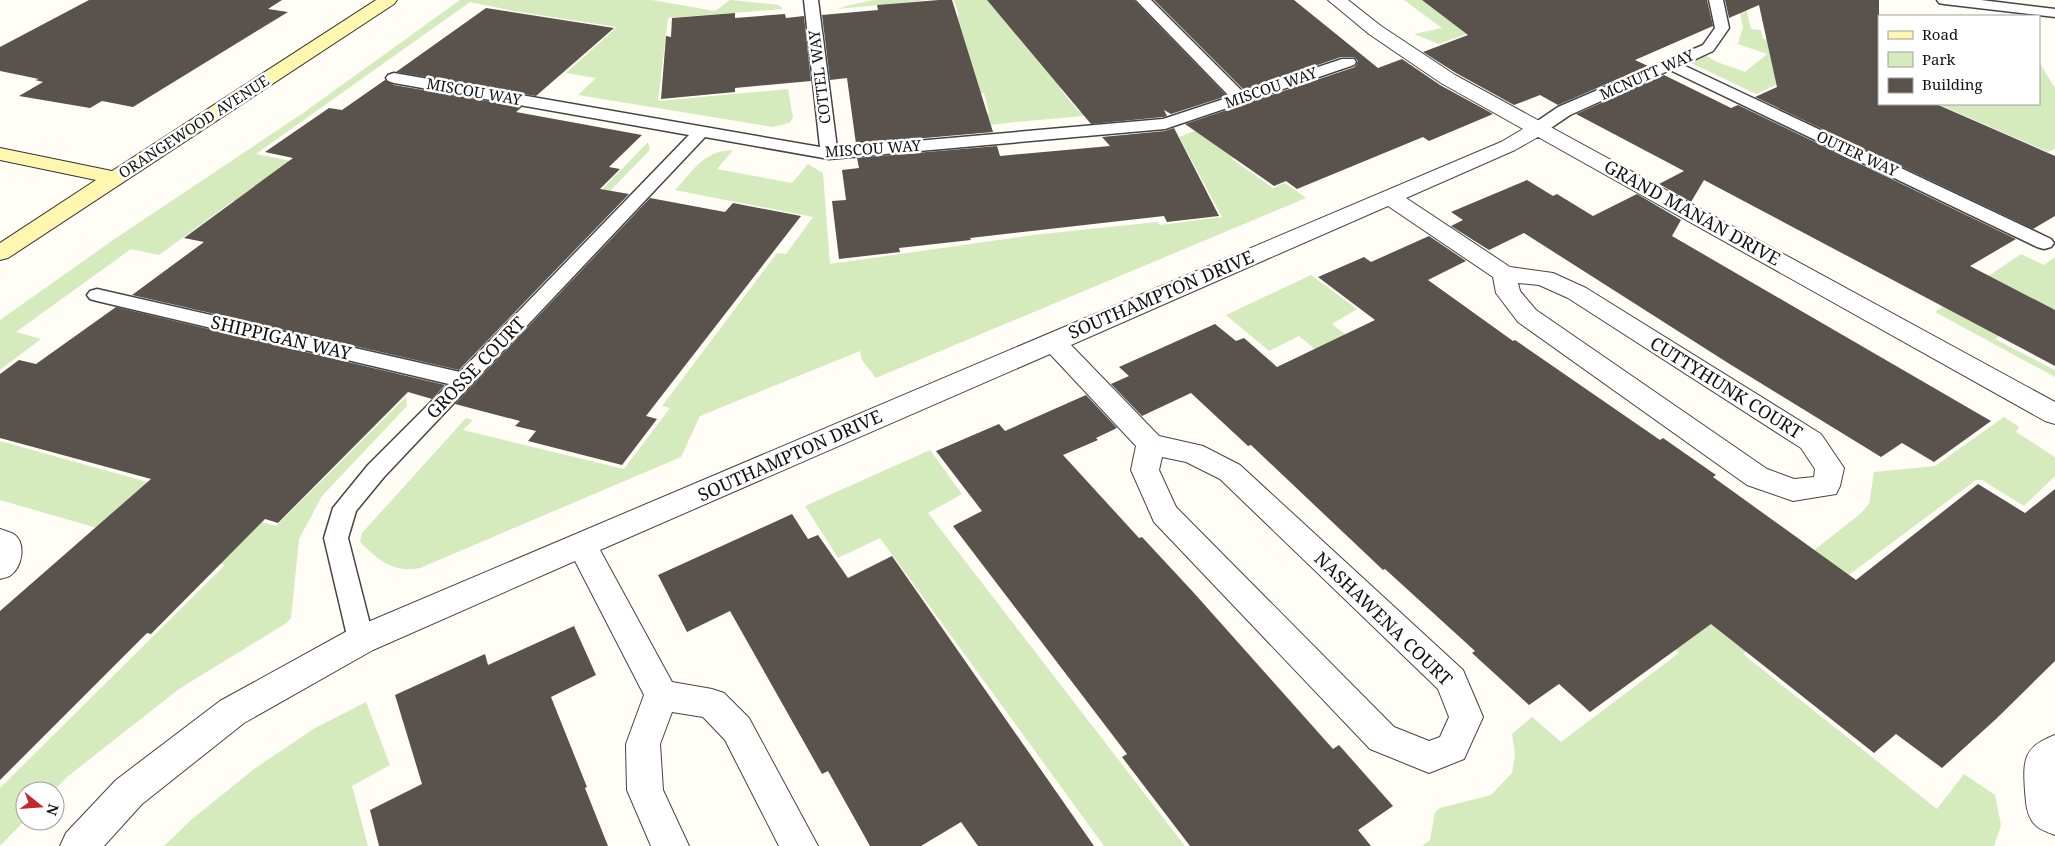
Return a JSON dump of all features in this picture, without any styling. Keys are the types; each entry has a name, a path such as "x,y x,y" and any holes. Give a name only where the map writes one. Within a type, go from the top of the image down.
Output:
{"street":[{"name":"ORANGEWOOD AVENUE","path":"0,253 388,0"},
{"name":"GRAND MANAN DRIVE","path":"1338,0 1374,30 1448,79 2055,414"},
{"name":"SOUTHAMPTON DRIVE","path":"79,846 130,792 232,712 361,640 1508,146 1539,128"},
{"path":"0,154 116,178"},
{"name":"CUTTYHUNK COURT","path":"1390,197 1504,274 1544,278 1577,293 1811,441 1830,468 1826,486 1793,490 1757,477 1527,316 1508,293 1504,274"},
{"path":"1053,341 1150,444"},
{"name":"NASHAWENA COURT","path":"1150,444 1193,453 1230,472 1451,680 1466,717 1452,748 1429,757 1382,738 1164,514 1145,470 1150,444"},
{"path":"0,542 6,545 5,561 0,567"},
{"path":"583,546 661,695 642,744 645,790 670,846"},
{"path":"661,695 712,704 737,730 799,846"},
{"path":"2055,751 2041,764 2045,810 2055,818"}],"lane":[{"name":"COTTEL WAY","path":"811,0 829,154"},
{"path":"1143,0 1240,98"},
{"name":"MCNUTT WAY","path":"1539,128 1564,111 1708,48 1722,28 1716,0"},
{"path":"1944,0 2055,13"},
{"path":"2051,0 2055,6"},
{"name":"MISCOU WAY","path":"394,78 829,154 1165,124 1348,62"},
{"name":"OUTER WAY","path":"1671,65 2044,243"},
{"name":"GROSSE COURT","path":"361,640 336,538 345,508 376,471 702,131"},
{"name":"SHIPPIGAN WAY","path":"97,295 465,380"}],"green space":[{"path":"460,0 652,0 715,11 730,0 779,5 783,9 668,18 658,101 788,89 793,118 789,123 773,127 578,95 596,78 566,73 617,27 513,11 470,2 256,154 575,217 648,142 650,150 565,237 233,201 159,255 131,249 16,332 41,339 0,370 0,320 116,238 303,113"},
{"path":"874,0 927,0 838,9"},
{"path":"954,0 1001,0 1066,87 1060,89 1079,112 1198,87 1140,111 1015,122 870,140 858,138 853,134 970,123 969,116 989,113 984,93 977,93 954,17 959,16"},
{"path":"1404,0 1560,0 1439,44 1414,34 1442,28"},
{"path":"1737,0 1744,0 1751,29 1761,30 1763,39 1809,45 1838,57 1756,94 1687,61 1703,54 1717,62 1745,72 1767,54 1738,44 1743,27"},
{"path":"2040,64 2055,88 2055,149 2048,152 1940,105 2040,105"},
{"path":"1205,127 1238,156 1232,159 1273,188 1285,183 1306,198 876,378 862,360 860,351 700,416 681,457 420,568 402,569 387,564 360,542 362,533 466,418 473,420 463,430 624,469 670,408 662,406 777,253 786,254 813,217 675,190 700,163 714,154 733,150 717,169 792,183 808,164 823,173 830,264 1033,235 1157,222 1160,225 1222,217 1179,137"},
{"path":"2021,254 2044,265 2055,257 2055,309 2040,320 2030,315 1995,339 2055,370 2055,377 1935,312"},
{"path":"1311,275 1357,309 1332,324 1718,626 1860,514 1869,504 1874,472 1935,466 2004,417 2019,427 2016,432 2055,457 2055,476 2024,506 1982,480 1976,480 1743,654 1937,809 1964,774 1995,795 2001,825 1994,846 1422,846 1430,840 1435,812 1440,808 1491,795 1512,773 1515,755 1512,734 1532,717 1561,742 1679,653 1299,336 1269,351 1226,315"},
{"path":"406,397 407,406 322,496 299,539 291,618 285,624 179,689 63,781 15,781 15,830 0,846 0,788 225,565 0,500 0,441 223,503 217,510 276,526"},
{"path":"930,450 962,494 928,513 1185,846 1104,846 880,538 838,558 805,506"},
{"path":"366,702 390,765 352,786 368,846 164,846 191,820 254,769 315,728"}],"building":[{"path":"89,0 282,0 268,9 288,12 133,107 102,101 90,108 19,96 43,82 35,80 39,79 0,71 0,47"},
{"path":"952,0 993,132 856,144 847,78 830,80 822,15 878,10 877,5"},
{"path":"987,0 1134,0 1227,96 1171,114 1164,110 1167,116 1163,117 1091,124"},
{"path":"1154,0 1294,0 1378,68 1402,59 1440,85 1493,114 1429,141 1423,137 1297,189 1286,181 1274,186 1185,124 1355,67 1358,61 1354,57 1341,57 1244,90"},
{"path":"1422,0 1707,0 1713,26 1635,60 1648,66 1558,105 1540,95 1514,105 1456,73 1423,52 1468,35"},
{"path":"1725,0 1879,0 1878,105 1938,105 2055,156 2055,216 2033,229 1755,97 1777,87 1759,5 1729,18"},
{"path":"486,8 614,28 536,96 396,72"},
{"path":"735,13 735,18 785,14 786,18 804,16 811,81 735,88 735,92 661,99 666,36 671,37 672,18"},
{"path":"1664,75 1731,108 1738,105 2016,239 1970,266 2055,310 2055,366 1704,180 1691,202 1659,184 1684,171 1576,114"},
{"path":"385,80 394,85 522,107 516,112 642,135 609,167 620,169 600,189 629,194 459,370 132,295 204,242 184,238 293,158 265,152 329,108 342,110"},
{"path":"1174,128 1219,216 1167,222 1164,216 970,238 971,240 899,248 900,252 839,259 832,201 846,200 842,170 859,168 857,158 997,146 1000,156 1110,146 1102,137 1165,131"},
{"path":"1527,180 1553,196 1557,194 1593,216 1637,194 1681,220 1672,236 1991,421 1934,462 1902,443 1881,457 1728,363 1524,233 1489,250 1451,226 1463,220 1451,212"},
{"path":"650,198 725,212 733,203 801,216 646,416 657,419 622,465 528,441 536,431 515,426 520,421 455,404"},
{"path":"1429,236 1466,261 1428,280 1513,341 1515,340 1660,440 1663,438 1716,475 1713,477 1856,580 1978,484 2025,513 2055,489 2055,661 1996,719 1942,768 1896,734 1874,753 1711,624 1590,712 1559,684 1529,705 1472,653 1475,651 1385,569 1383,570 1251,445 1248,446 1191,393 1142,416 1111,384 1129,376 1119,367 1215,324 1236,341 1244,338 1277,367 1375,320 1318,277 1364,257 1371,262"},
{"path":"116,307 445,385 432,399 408,392 278,523 265,519 151,634 147,633 0,780 0,611 151,479 0,438 0,374 19,360 36,364"},
{"path":"1086,395 1117,428 1096,438 1098,440 1063,455 1139,538 1142,537 1194,593 1333,749 1339,745 1393,806 1358,830 1371,846 1190,846 1122,757 1127,754 953,526 982,511 936,451 999,424 1005,431"},
{"path":"792,514 808,539 818,535 848,578 892,556 1094,846 978,846 961,822 921,846 870,846 828,771 822,774 730,611 687,632 658,575"},
{"path":"574,626 596,675 551,697 608,846 379,846 370,810 422,784 395,695 485,654 488,665"}]}
